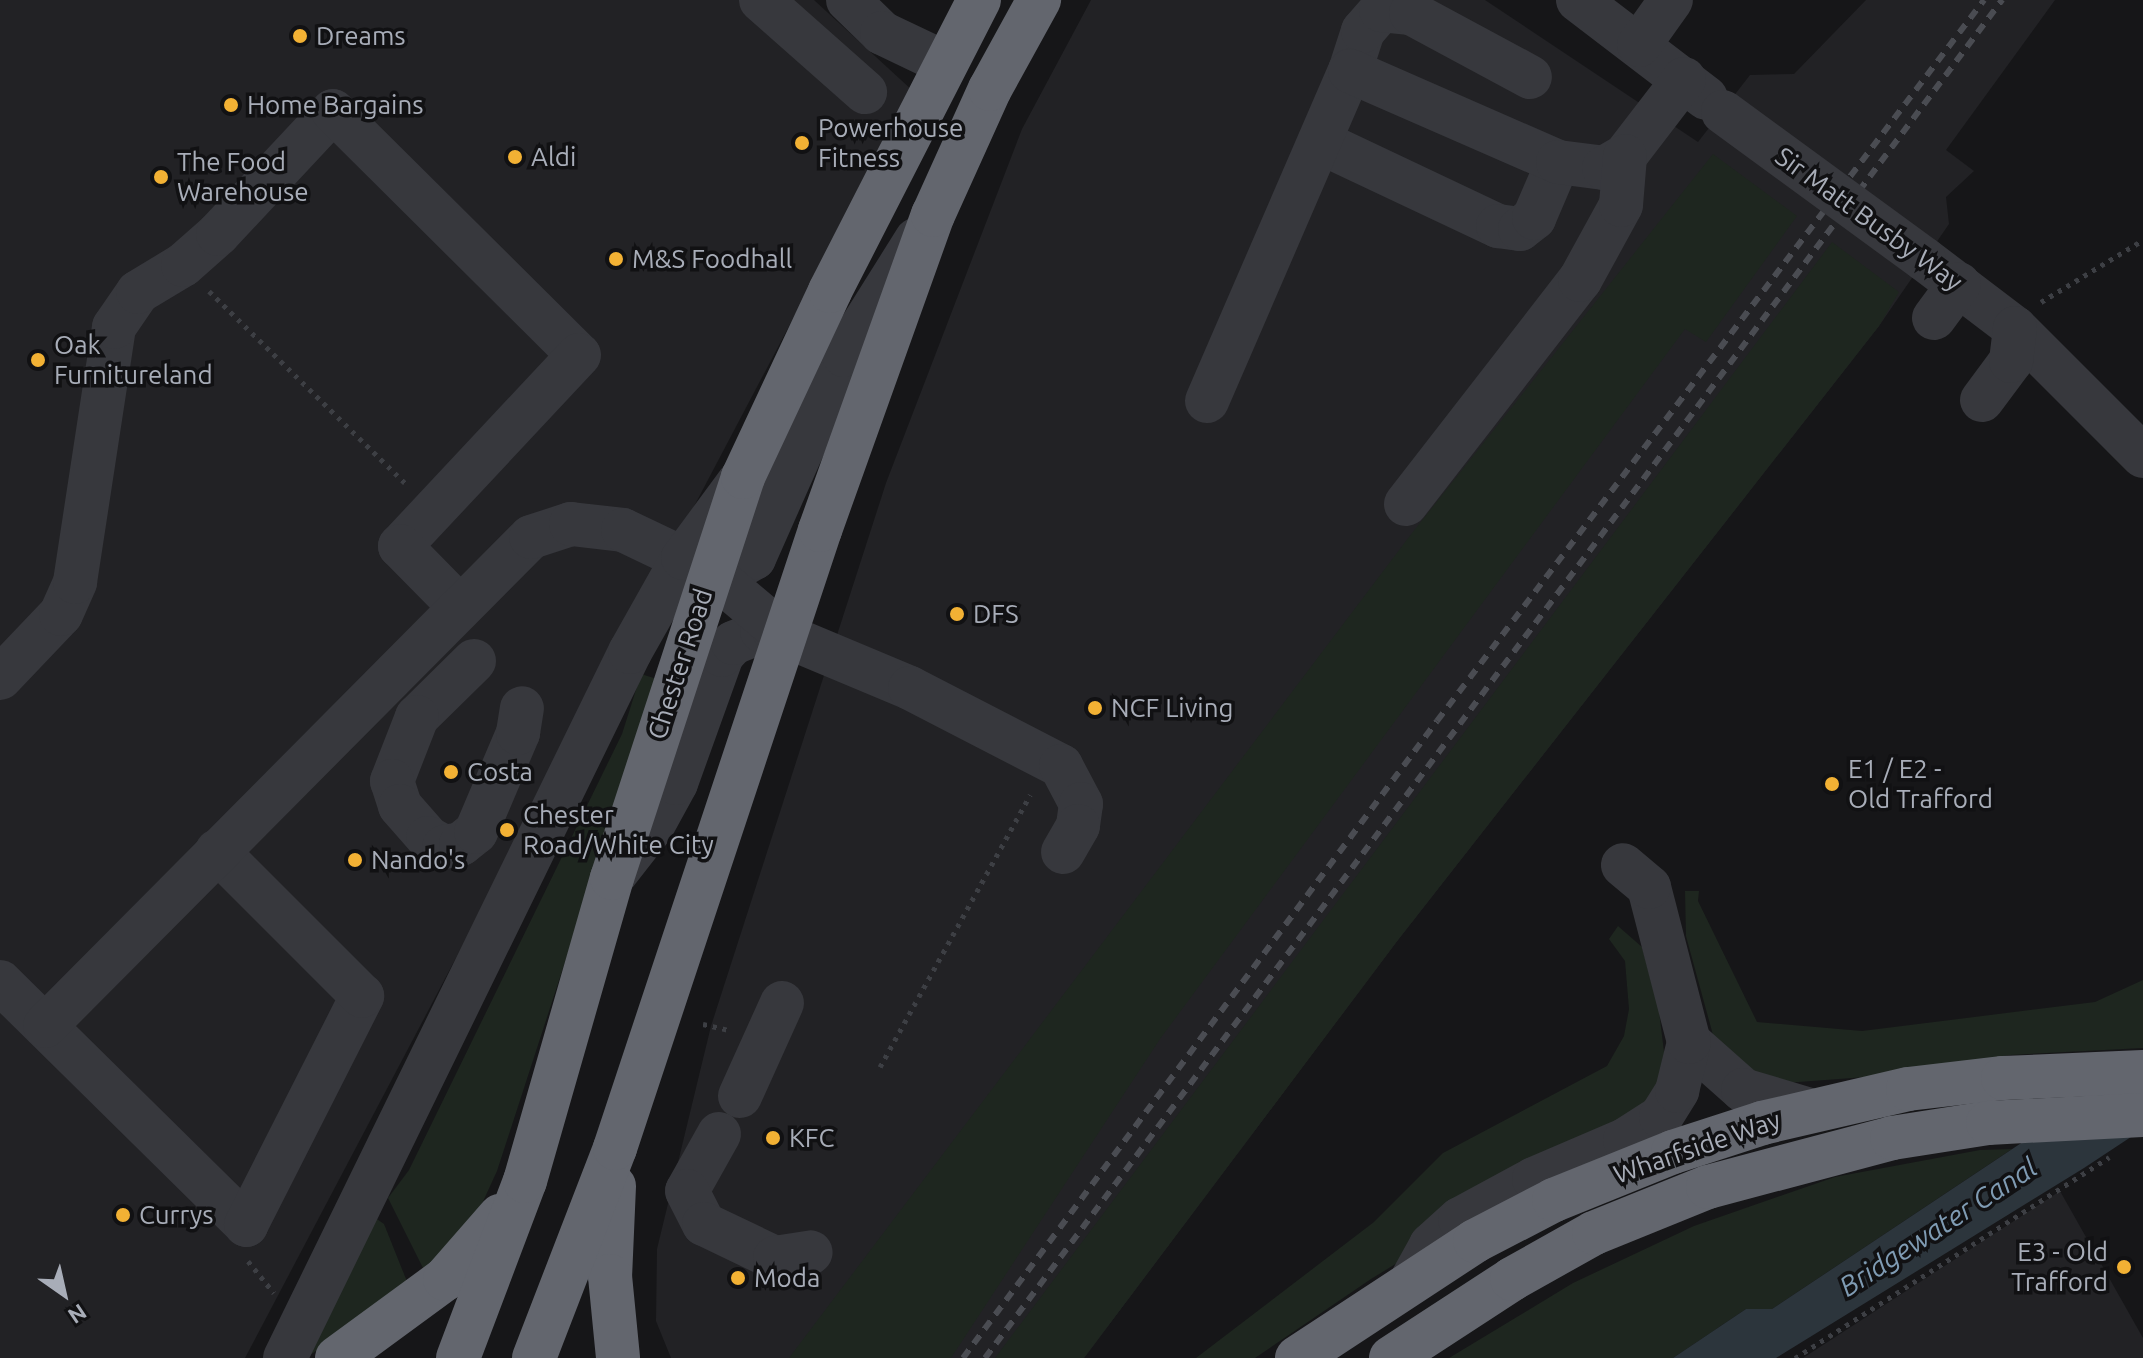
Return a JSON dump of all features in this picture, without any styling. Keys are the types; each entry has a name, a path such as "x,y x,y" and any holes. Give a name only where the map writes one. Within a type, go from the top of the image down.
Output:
{"highway":[{"name":"Chester Road","path":"458,1358 525,1181 612,878 696,564 743,477 945,63 979,0"},
{"path":"534,1358 615,1148 786,636 933,215 990,89 1039,0"},
{"name":"Wharfside Way","path":"1297,1358 1413,1278 1601,1179 1810,1110 1908,1089 2003,1078 2143,1072"},
{"name":"Wharfside Way","path":"1391,1358 1512,1279 1594,1233 1666,1204 1798,1161 1988,1123 2143,1115"},
{"path":"615,1148 610,1276 618,1358"},
{"path":"337,1358 445,1279 525,1181"}],"street":[{"path":"761,0 865,92"},
{"path":"848,0 882,33 945,63"},
{"name":"Sir Matt Busby Way","path":"1578,0 1723,112 2011,325 2143,456"},
{"path":"1639,45 1671,0"},
{"path":"1207,401 1350,71 1363,31 1381,10 1411,13 1530,77"},
{"path":"1350,71 1558,162 1604,168 1625,156 1684,79"},
{"path":"0,678 61,614 75,582 114,327 138,292 183,265 333,111 579,355 400,546 459,606"},
{"path":"1320,142 1498,226 1520,229 1534,218 1558,162"},
{"path":"1406,504 1580,280 1621,205 1625,156"},
{"path":"45,1026 507,556 547,529 597,523 696,564 728,573 754,558 844,355 933,215"},
{"path":"1934,318 1959,284"},
{"path":"1982,400 2011,361 2011,325"},
{"path":"696,564 786,636"},
{"path":"294,1340 620,671 696,564"},
{"path":"612,878 652,827 676,783 722,655 747,635 774,631 910,688 1051,759 1069,775 1081,804 1078,826 1063,852"},
{"path":"474,661 417,717 392,781 400,806 428,838 444,847 461,844 476,832 518,733 522,708"},
{"path":"0,982 246,1225 362,996 217,851"},
{"path":"1413,1278 1431,1245 1460,1219 1534,1179 1625,1140 1661,1117 1677,1091 1689,1042 1649,887 1623,865"},
{"path":"740,1096 782,1003"},
{"path":"1689,1042 1743,1090 1810,1110"},
{"path":"719,1134 687,1191 704,1224 775,1258 811,1252"}],"path":[{"path":"2011,325 2143,240"},
{"path":"183,265 434,511"},
{"path":"880,1067 1051,759"},
{"path":"1795,1358 2114,1154"},
{"path":"246,1225 245,1253 294,1340"}],"shaded area":[{"path":"0,0 814,0 913,91 245,1358 0,1358"},
{"path":"1091,0 1485,0 1698,142 1750,75 1794,74 1866,0 2055,0 1946,150 1974,171 1946,197 1949,224 1879,326 1398,940 1084,1358 671,1358 656,1321 657,1249 711,1026 886,483 1022,129"},
{"path":"1713,154 1797,216 1706,342 1685,329 1160,1039 951,1358 789,1358 1412,533"},
{"path":"1832,242 1899,292 1879,326 1398,940 1084,1358 995,1358"},
{"path":"641,674 657,679 497,1171 475,1219 427,1276 388,1198 409,1170 622,734"},
{"path":"1685,891 1699,891 1698,901 1757,1022 1862,1031 2095,1002 2143,980 2143,1048 2010,1055 1866,1077 1771,1084 1738,1075 1713,1035 1686,936"},
{"path":"1618,926 1642,947 1659,1011 1666,1068 1650,1108 1371,1279 1255,1358 1196,1358 1374,1222 1443,1153 1607,1066 1624,1036 1629,1009 1625,961 1609,939"},
{"path":"2012,1149 1772,1309 1746,1309 1673,1358 1449,1358 1573,1283 1694,1226 1835,1177 1980,1150"},
{"path":"2060,1191 2143,1338 2143,1358 1803,1358"},
{"path":"374,1217 384,1224 410,1289 310,1355"}],"water":[{"name":"Bridgewater Canal","path":"2143,1062 2143,1129 2084,1168 1776,1358 1673,1358 1746,1309 1772,1309"}],"railway":[{"path":"963,1358 1437,721 1984,0"},
{"path":"985,1358 2002,0"}],"place":[{"name":"Dreams","path":"300,36"},
{"name":"Home Bargains","path":"231,105"},
{"name":"Powerhouse Fitness","path":"802,143"},
{"name":"Aldi","path":"515,157"},
{"name":"The Food Warehouse","path":"161,177"},
{"name":"M&S Foodhall","path":"616,259"},
{"name":"Oak Furnitureland","path":"38,360"},
{"name":"DFS","path":"957,614"},
{"name":"NCF Living","path":"1095,708"},
{"name":"Costa","path":"451,772"},
{"name":"E1 / E2 - Old Trafford","path":"1832,784"},
{"name":"Chester Road/White City","path":"507,830"},
{"name":"Nando's","path":"355,860"},
{"name":"KFC","path":"773,1138"},
{"name":"Currys","path":"123,1215"},
{"name":"E3 - Old Trafford","path":"2124,1267"},
{"name":"Moda","path":"738,1278"}]}
